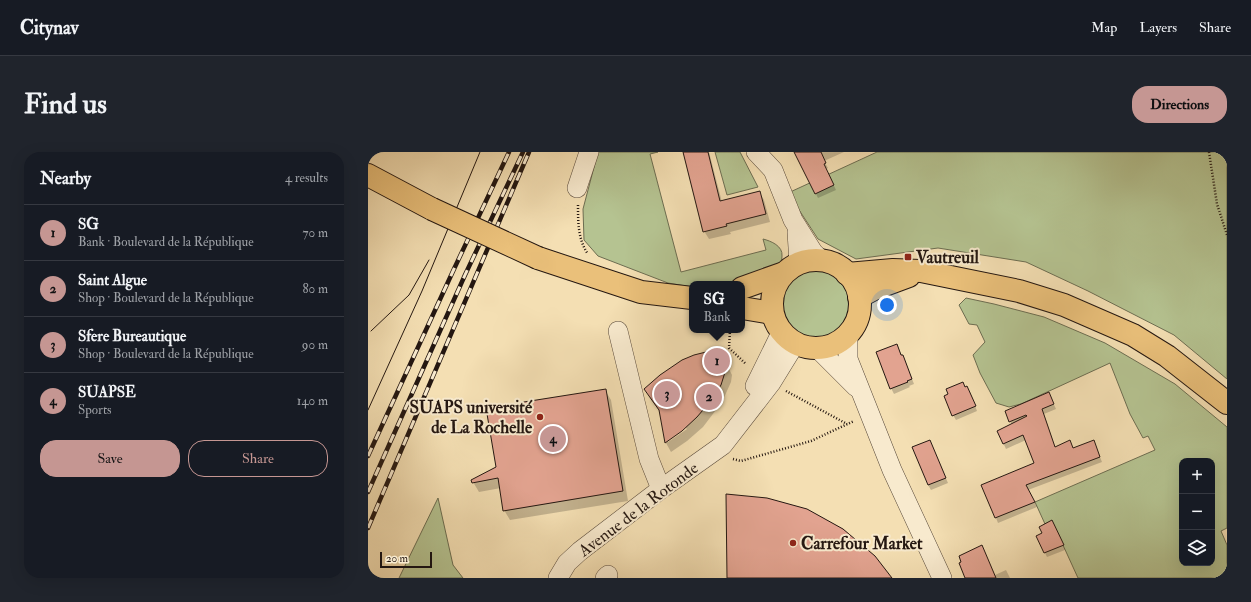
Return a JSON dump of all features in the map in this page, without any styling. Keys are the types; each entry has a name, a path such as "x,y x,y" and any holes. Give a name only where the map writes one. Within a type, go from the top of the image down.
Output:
{"main road":[{"path":"368,175 432,210 538,258 641,292 689,298"},
{"path":"745,287 808,261 822,261 836,265 853,280 859,297 860,307 854,326 848,334 835,345 826,348 802,347 788,338 776,324 772,313 773,292 776,285 789,269"},
{"path":"847,274 893,270 921,271 1019,291 1064,305 1133,336 1167,356 1227,404"},
{"path":"859,297 874,289 921,271"},
{"path":"745,308 772,313"}],"street":[{"path":"577,188 589,152"},
{"path":"756,152 773,170 793,220 813,252 822,261"},
{"path":"789,269 799,263 800,257 797,226"},
{"path":"618,331 649,459 661,489"},
{"path":"848,334 848,359 860,391 892,470 942,578"},
{"name":"Avenue de la Rotonde","path":"558,578 568,563 580,551 661,489 718,449 760,378 788,338"},
{"path":"817,348 860,391"}],"path":[{"path":"1209,152 1217,204 1227,235"},
{"path":"577,188 578,226 583,247 592,258"},
{"path":"718,449 741,461 811,441 869,414"}],"green space":[{"path":"598,152 658,152 650,154 681,272 766,250 763,239 773,243 781,249 782,258 777,265 757,279 745,281 689,281 689,286 668,283 598,256 584,240 583,209"},
{"path":"715,152 740,152 758,187 727,195"},
{"path":"877,152 1227,152 1227,379 1174,335 1088,291 1026,262 938,248 856,259 818,239 788,193"},
{"path":"808,262 824,262 833,265 847,274 856,288 859,297 859,313 856,322 847,336 833,345 824,348 808,348 792,341 785,336 780,329 773,313 773,297 780,281 785,274 792,269"},
{"path":"966,298 1044,317 1105,343 1175,384 1227,427 1227,528 1221,531 1227,545 1227,578 1078,578 1052,521 1045,524 1035,502 1155,450 1148,436 1143,438 1130,414 1110,363 1021,404 1009,407 996,403 980,373 973,355 985,342 977,325 969,324 959,305"},
{"path":"438,498 453,565 463,578 399,578"}],"building":[{"path":"683,152 708,152 720,201 760,191 766,214 726,224 727,226 703,232"},
{"path":"794,152 821,152 826,163 824,164 834,185 815,194"},
{"path":"897,344 912,379 890,389 876,352"},
{"path":"710,351 720,353 725,359 726,369 721,385 697,417 682,431 665,443 659,410 644,389 660,375 682,360"},
{"path":"963,382 965,387 967,386 976,406 952,416 944,396 948,394 946,389"},
{"path":"606,389 623,491 503,511 498,478 472,483 471,480 496,467 486,408"},
{"path":"1049,392 1054,404 1042,409 1055,447 1070,440 1073,448 1094,440 1100,457 1026,485 1035,502 995,518 981,485 1034,463 1023,435 1003,444 997,431 1027,416 1026,415 1009,422 1005,411"},
{"path":"930,440 946,478 928,485 912,447"},
{"name":"Carrefour Market","path":"726,494 767,498 807,509 843,529 875,556 892,578 727,578"},
{"path":"1052,520 1064,545 1044,553 1036,536 1042,533 1039,527"},
{"path":"982,545 996,578 965,578 959,563 961,562 959,556"}],"tram line":[{"path":"368,410 422,291 480,152"},
{"path":"371,331 409,295 429,260"}],"railway":[{"path":"368,456 509,152"},
{"path":"368,492 465,275 523,152"},
{"path":"368,528 529,152"}],"place":[{"name":"Vautreuil","path":"908,257"},
{"name":"SG","path":"717,361"},
{"name":"Sfere Bureautique","path":"667,394"},
{"name":"Saint Algue","path":"709,397"},
{"name":"SUAPS université de La Rochelle","path":"540,417"},
{"name":"SUAPSE","path":"553,439"},
{"name":"Carrefour Market","path":"793,543"}]}
